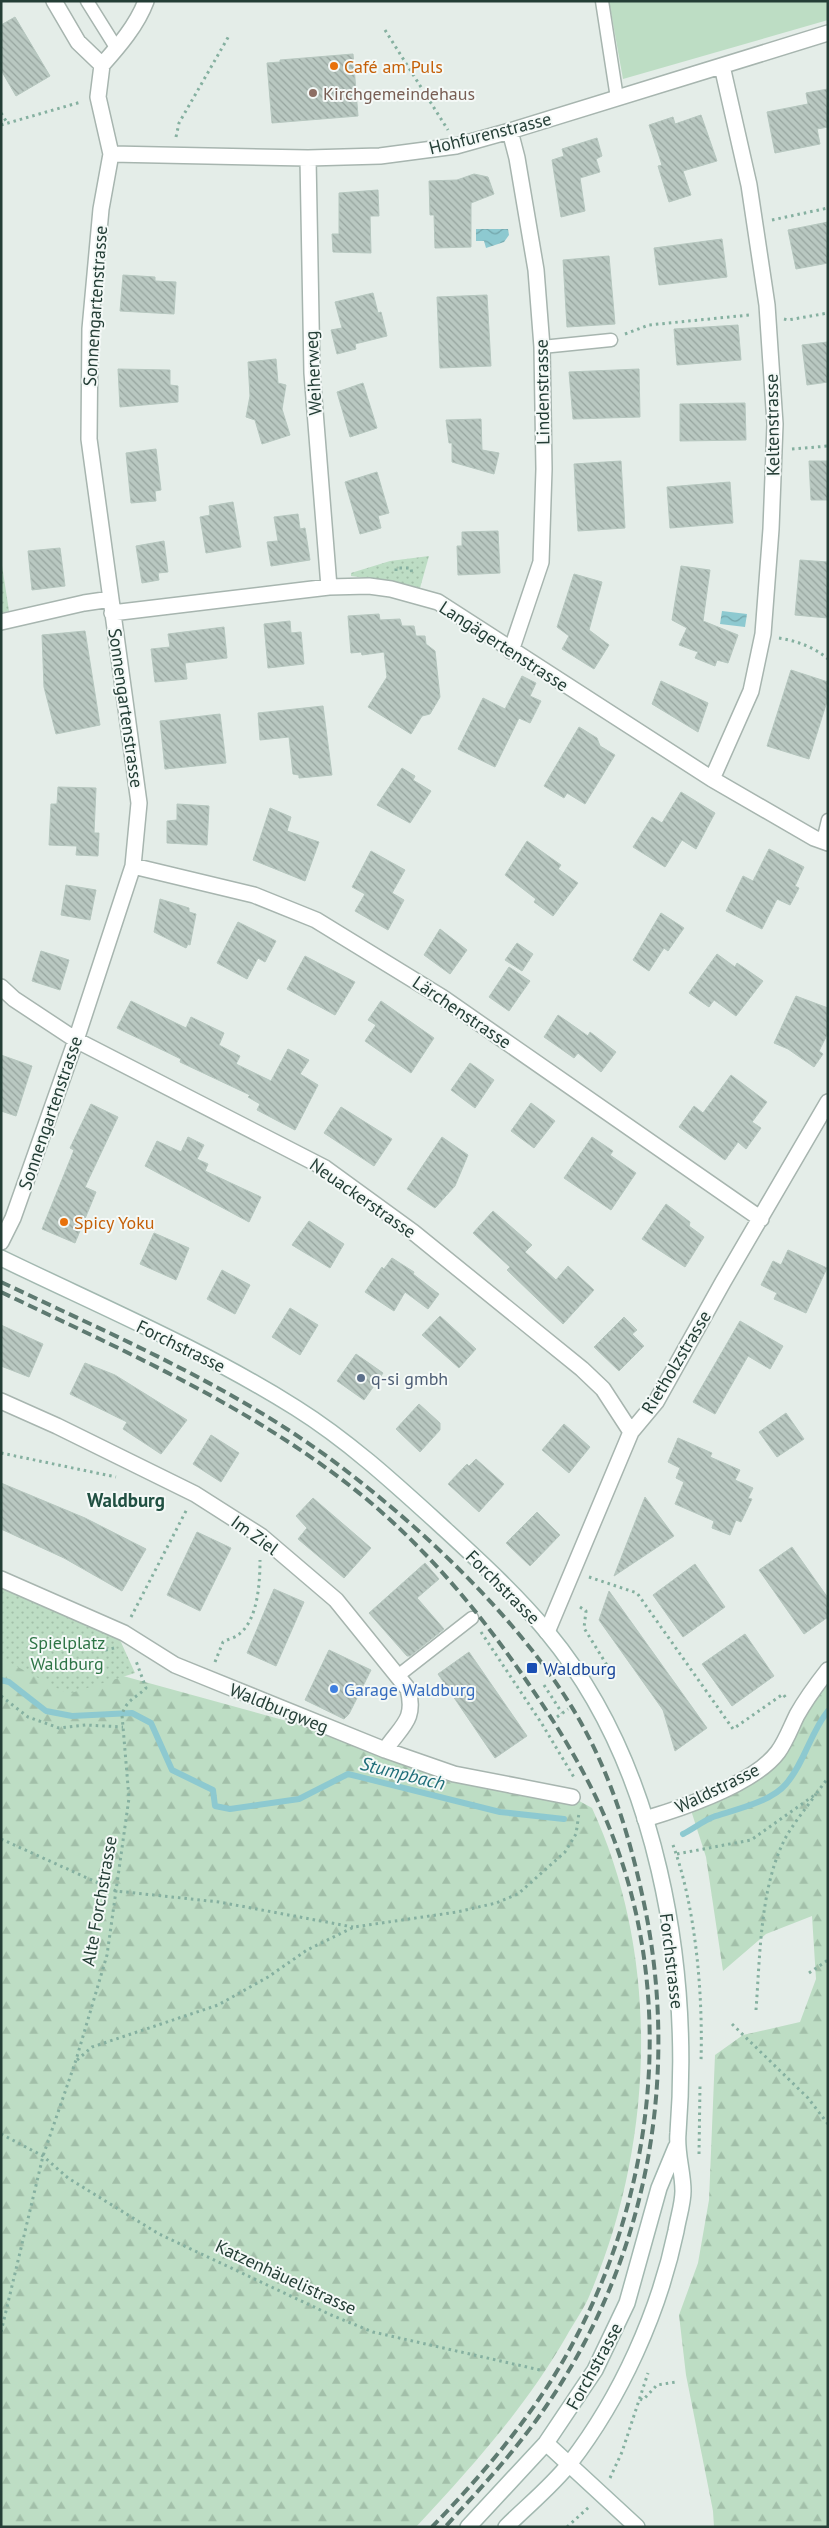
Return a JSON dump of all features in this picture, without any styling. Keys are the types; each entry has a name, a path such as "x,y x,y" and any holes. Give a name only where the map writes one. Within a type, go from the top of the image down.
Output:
{"street":[{"path":"54,1 78,42 102,65"},
{"path":"111,154 98,97 102,65 117,49 146,1"},
{"name":"Hohfurenstrasse","path":"111,154 308,158 380,156 456,146 510,132 828,33"},
{"name":"Keltenstrasse","path":"712,779 751,691 763,634 772,529 775,424 768,313 755,224 749,185 722,66"},
{"name":"Lindenstrasse","path":"510,132 518,158 536,270 542,347 544,469 541,562 511,651"},
{"name":"Sonnengartenstrasse","path":"1,1242 13,1218 76,1040 133,866 139,802 88,439 90,329 101,209 111,154"},
{"name":"Weiherweg","path":"308,158 312,373 329,587"},
{"name":"Langägertenstrasse","path":"1,622 84,603 111,606 329,587 369,586 391,588 438,602 511,651 712,779 825,842"},
{"name":"Lärchenstrasse","path":"133,866 254,895 316,920 443,998 761,1219"},
{"name":"Neuackerstrasse","path":"1,988 14,999 76,1040 324,1168 413,1232 582,1369 603,1389 631,1432"},
{"name":"Rietholzstrasse","path":"547,1632 574,1572 631,1432 656,1402 723,1282 828,1102"},
{"name":"Forchstrasse","path":"1,1258 236,1373 299,1410 384,1474 463,1546 547,1632 600,1710 616,1743 645,1819 665,1902 676,1973 681,2057 677,2146 683,2191 670,2255 658,2300 624,2376 570,2463 506,2527"},
{"name":"Im Ziel","path":"1,1401 57,1426 195,1494 261,1536 336,1600 399,1675 408,1689 412,1705 408,1721 385,1750"},
{"name":"Waldburgweg","path":"1,1579 124,1632 175,1665 385,1750 454,1774 572,1797"},
{"name":"Waldstrasse","path":"645,1819 714,1793 745,1779 764,1766 778,1753 798,1714 828,1670"},
{"name":"Forchstrasse","path":"468,2527 546,2443 590,2378 622,2315 637,2274 659,2188 677,2146"},
{"path":"546,2443 570,2463 637,2527"}],"lane":[{"path":"87,1 117,49"},
{"path":"602,1 618,98"},
{"path":"542,347 611,340"},
{"path":"825,842 828,820"},
{"path":"399,1675 472,1618"}],"path":[{"path":"385,30 444,120 456,146"},
{"path":"179,123 230,34"},
{"path":"1,125 98,97"},
{"path":"1,113 8,124"},
{"path":"755,224 828,208"},
{"path":"611,340 649,325 768,313 788,320 828,313"},
{"path":"774,450 828,446"},
{"path":"763,634 798,642 821,653 828,659"},
{"path":"1,1453 118,1477"},
{"path":"124,1632 195,1494"},
{"path":"208,1679 223,1642 239,1634 253,1613 260,1586 260,1555"},
{"path":"574,1572 637,1593 733,1729 783,1694 798,1714"},
{"path":"580,1607 586,1611 584,1628 613,1675"},
{"path":"76,2060 92,2047 218,2005 268,1977 307,1950 354,1927 457,1912 496,1903 518,1894 566,1852 576,1834 579,1813 572,1797 575,1779 542,1724 472,1618"},
{"name":"Alte Forchstrasse","path":"1,2332 43,2156 76,2060 107,1955 129,1798 122,1715 124,1706 146,1688 124,1632"},
{"path":"544,1684 562,1713"},
{"path":"1,1696 28,1717 59,1728 86,1725 123,1727"},
{"path":"557,1717 568,1709"},
{"path":"756,2010 763,1924 776,1858 783,1842 828,1778"},
{"path":"677,1854 750,1840 816,1794"},
{"path":"1,1840 116,1891 219,1902 354,1927"},
{"path":"809,1973 828,1960"},
{"path":"732,2024 808,2098 828,2124"},
{"name":"Katzenhäuelistrasse","path":"1,2134 43,2156 68,2178 160,2234 331,2314 373,2332 540,2370"},
{"path":"640,2399 643,2400 657,2385 676,2382"}],"green space":[{"path":"609,1 828,1 828,20 623,79"},
{"path":"429,556 420,588 389,581 351,576 351,573 390,561"},
{"path":"1,559 9,611 1,613"},
{"name":"Spielplatz Waldburg","path":"1,1588 78,1617 120,1640 135,1673 68,1694 1,1658"},
{"path":"1,1631 54,1657 356,1740 454,1774 572,1797 592,1808 615,1866 630,1927 639,1990 641,2054 637,2117 626,2180 610,2241 583,2309 550,2363 497,2436 416,2527 1,2527"},
{"path":"828,1670 828,2527 714,2527 713,2511 686,2375 679,2315 698,2263 709,2200 715,2055 743,2035 800,2022 816,1979 812,1916 766,1934 723,1971 706,1857 689,1804 764,1766"}],"water":[{"path":"476,229 508,229 509,235 504,242 486,248 484,241 476,241"},
{"path":"722,611 747,614 745,627 720,624"}],"building":[{"path":"15,17 50,76 16,96 1,70 1,25"},
{"name":"Kirchgemeindehaus","path":"353,54 358,116 272,123 267,63 280,62 280,60"},
{"path":"828,89 828,127 817,129 820,144 775,153 767,112 808,104 806,93"},
{"path":"701,115 717,161 683,171 691,195 669,202 658,166 662,165 649,125 673,117 675,124"},
{"path":"597,138 602,156 596,159 600,172 580,178 585,211 561,217 552,160 564,156 562,149"},
{"path":"474,174 488,177 494,194 471,203 471,247 435,248 434,215 430,215 429,181 457,180"},
{"path":"378,190 379,216 370,216 371,253 333,252 332,234 339,234 339,193"},
{"path":"828,222 828,263 796,269 788,230"},
{"path":"722,239 727,277 659,285 654,248"},
{"path":"609,256 615,324 567,327 563,260"},
{"path":"123,275 155,277 155,281 176,282 174,314 120,311"},
{"path":"373,293 378,313 381,312 387,336 355,344 356,349 337,354 331,330 342,328 335,302"},
{"path":"487,295 491,366 440,368 437,297"},
{"path":"738,325 741,360 677,365 674,329"},
{"path":"828,342 828,382 807,385 802,345"},
{"path":"276,359 278,383 286,385 282,409 290,435 262,444 255,420 246,417 250,396 248,362"},
{"path":"118,369 170,370 170,385 178,386 178,402 120,407"},
{"path":"639,369 640,417 573,419 569,372"},
{"path":"363,383 377,428 350,437 337,392"},
{"path":"745,403 746,440 680,441 680,404"},
{"path":"481,419 482,450 499,453 494,474 452,462 452,443 449,443 446,420"},
{"path":"156,449 161,490 155,491 156,501 131,503 126,453"},
{"path":"621,461 625,528 578,531 574,464"},
{"path":"809,461 828,461 828,500 811,500"},
{"path":"377,472 389,513 378,516 381,528 360,534 345,482"},
{"path":"730,482 733,523 670,528 667,487"},
{"path":"233,502 241,547 206,553 200,517 210,515 209,506"},
{"path":"298,514 300,529 305,528 310,560 271,566 267,542 278,541 274,517"},
{"path":"498,531 500,573 458,575 457,546 462,546 462,532"},
{"path":"164,541 168,572 158,573 159,580 142,583 136,546"},
{"path":"60,548 65,586 32,590 28,551"},
{"path":"800,560 828,562 828,618 795,615"},
{"path":"681,566 710,570 703,621 738,635 728,663 717,660 715,666 695,658 698,652 679,645 687,628 672,620"},
{"path":"574,574 602,582 589,630 609,645 594,669 562,649 569,636 557,627"},
{"path":"379,614 380,620 400,619 402,626 414,626 416,636 425,636 426,644 435,651 440,697 430,714 422,716 411,734 368,707 387,677 384,652 362,655 361,652 351,653 348,616"},
{"path":"290,621 291,633 301,632 304,664 268,668 264,624"},
{"path":"224,627 227,658 185,663 187,679 155,682 151,649 170,647 168,634"},
{"path":"85,631 100,725 56,734 44,687 42,635"},
{"path":"791,670 828,682 828,698 809,759 767,746"},
{"path":"522,676 536,683 530,696 541,701 530,723 519,718 495,767 458,749 483,698 505,709"},
{"path":"661,681 708,703 698,732 652,704"},
{"path":"323,706 332,775 299,778 299,775 293,774 289,737 260,740 258,713"},
{"path":"220,714 226,763 165,769 160,721"},
{"path":"579,727 597,738 600,746 615,755 585,804 567,793 564,798 544,786"},
{"path":"402,768 415,776 413,780 431,791 410,823 377,805"},
{"path":"58,787 96,788 94,833 99,833 98,856 76,855 77,846 49,845 51,804 57,804"},
{"path":"681,792 715,813 696,849 682,840 665,867 633,847 652,817 662,823"},
{"path":"177,804 209,806 207,845 167,843 167,821 177,820"},
{"path":"270,808 291,817 287,831 319,842 305,881 253,860"},
{"path":"527,841 561,865 558,869 578,883 553,916 534,902 536,899 505,875"},
{"path":"769,849 804,867 795,886 799,888 790,905 777,899 762,929 726,911 743,876 753,881"},
{"path":"371,851 405,870 392,893 404,900 388,930 355,911 365,894 352,887"},
{"path":"66,885 96,890 90,920 61,915"},
{"path":"160,899 189,908 189,912 196,914 190,945 188,944 186,948 154,932"},
{"path":"661,913 684,928 668,951 664,948 649,971 633,960"},
{"path":"238,922 276,941 265,962 258,958 247,979 217,963"},
{"path":"440,929 467,950 450,974 424,955"},
{"path":"517,943 533,954 522,971 505,960"},
{"path":"41,951 69,960 60,990 32,981"},
{"path":"717,954 735,967 737,963 763,981 736,1016 714,1000 709,1007 689,993"},
{"path":"305,956 355,982 335,1015 287,989"},
{"path":"509,967 530,981 509,1011 489,997"},
{"path":"796,996 828,1008 828,1033 819,1051 823,1054 814,1067 788,1049 774,1043"},
{"path":"131,1001 186,1028 191,1017 224,1033 219,1045 240,1056 236,1064 271,1081 288,1049 309,1060 300,1074 318,1085 295,1130 257,1110 260,1104 248,1097 250,1095 180,1062 181,1059 117,1028"},
{"path":"381,1001 434,1038 411,1073 365,1041 376,1025 368,1020"},
{"path":"558,1015 588,1036 590,1032 616,1052 601,1072 578,1053 574,1058 544,1037"},
{"path":"1,1055 32,1066 16,1116 1,1111"},
{"path":"470,1063 494,1080 475,1108 451,1090"},
{"path":"731,1075 767,1102 752,1122 761,1128 746,1149 738,1142 725,1160 679,1127 694,1106 703,1113"},
{"path":"531,1103 555,1121 534,1148 511,1131"},
{"path":"91,1104 118,1117 85,1187 96,1192 75,1243 42,1229 74,1150 70,1148"},
{"path":"341,1107 392,1139 374,1166 324,1133"},
{"path":"188,1137 204,1145 197,1159 208,1164 205,1171 261,1197 249,1222 145,1166 157,1141 181,1152"},
{"path":"442,1137 468,1155 455,1186 435,1208 407,1189"},
{"path":"592,1137 613,1151 610,1155 636,1173 611,1210 564,1178"},
{"path":"666,1204 690,1222 689,1226 704,1237 685,1267 642,1239"},
{"path":"493,1211 532,1245 525,1252 556,1280 568,1266 594,1290 563,1324 507,1270 510,1267 473,1233"},
{"path":"309,1221 344,1244 330,1268 292,1245"},
{"path":"154,1233 189,1248 176,1280 140,1264"},
{"path":"788,1250 827,1268 806,1313 774,1299 777,1293 761,1285 773,1261 781,1265"},
{"path":"392,1258 414,1272 413,1274 439,1294 428,1309 405,1292 394,1311 365,1292 382,1267 384,1269"},
{"path":"222,1270 250,1285 235,1314 207,1299"},
{"path":"290,1308 318,1325 300,1355 272,1337"},
{"path":"440,1316 476,1349 459,1368 422,1335"},
{"path":"624,1317 637,1330 632,1334 644,1346 619,1371 594,1347"},
{"path":"740,1321 783,1346 770,1369 748,1356 715,1414 693,1402"},
{"path":"1,1325 43,1344 29,1377 1,1366"},
{"path":"356,1354 383,1373 364,1400 337,1381"},
{"path":"85,1363 115,1375 187,1420 161,1454 123,1429 127,1422 70,1394"},
{"path":"419,1404 440,1423 440,1430 420,1452 396,1429"},
{"path":"786,1413 804,1439 777,1457 759,1432"},
{"path":"564,1424 590,1447 569,1473 542,1450"},
{"path":"211,1435 239,1453 221,1482 193,1464"},
{"path":"678,1438 712,1453 710,1457 740,1470 735,1480 753,1488 748,1498 752,1499 741,1522 736,1520 730,1535 712,1528 714,1521 675,1504 684,1482 676,1478 680,1468 668,1462"},
{"path":"476,1459 504,1484 479,1512 448,1484 467,1464 469,1466"},
{"path":"1,1483 85,1518 146,1549 122,1591 64,1558 1,1529"},
{"path":"645,1497 674,1536 614,1576"},
{"path":"313,1498 371,1548 344,1578 298,1539 307,1528 296,1516"},
{"path":"537,1512 560,1535 530,1566 506,1543"},
{"path":"197,1532 231,1548 200,1611 167,1595"},
{"path":"792,1547 828,1598 828,1617 804,1634 759,1570"},
{"path":"425,1563 439,1579 417,1598 444,1629 410,1656 407,1656 369,1613"},
{"path":"695,1564 725,1607 683,1637 653,1595"},
{"path":"274,1589 304,1602 276,1666 247,1653"},
{"path":"609,1591 707,1728 675,1751 663,1710 599,1620"},
{"path":"745,1634 774,1676 732,1706 702,1664"},
{"path":"329,1650 371,1670 349,1714 344,1719 305,1700"},
{"path":"469,1652 527,1736 495,1758 438,1674"}],"waterway":[{"name":"Stumpbach","path":"1,1680 9,1682 46,1711 72,1716 132,1713 151,1723 172,1770 213,1790 215,1806 230,1809 299,1799 348,1774 500,1812 564,1819"},
{"name":"Stumpbach","path":"683,1834 713,1817 762,1801 779,1790 793,1775 828,1711"}],"railway":[{"path":"1,1282 181,1368 267,1417 349,1473 409,1522 468,1578 496,1608 547,1670 583,1725 617,1803 640,1885 655,1977 658,2041 655,2104 646,2167 631,2229 610,2289 582,2347 549,2402 513,2451 445,2527"},
{"path":"1,1292 143,1360 235,1409 322,1465 388,1518 453,1584 510,1657 554,1722 577,1761 608,1823 616,1845 634,1906 646,1970 650,2034 647,2098 638,2162 622,2225 601,2285 559,2368 509,2440 432,2527"}],"place":[{"name":"Café am Puls","path":"334,66"},
{"name":"Kirchgemeindehaus","path":"313,93"},
{"name":"Spicy Yoku","path":"64,1222"},
{"name":"q-si gmbh","path":"361,1378"},
{"name":"Waldburg","path":"532,1668"},
{"name":"Garage Waldburg","path":"334,1689"}],"district":[{"name":"Waldburg","path":"126,1500"}]}
